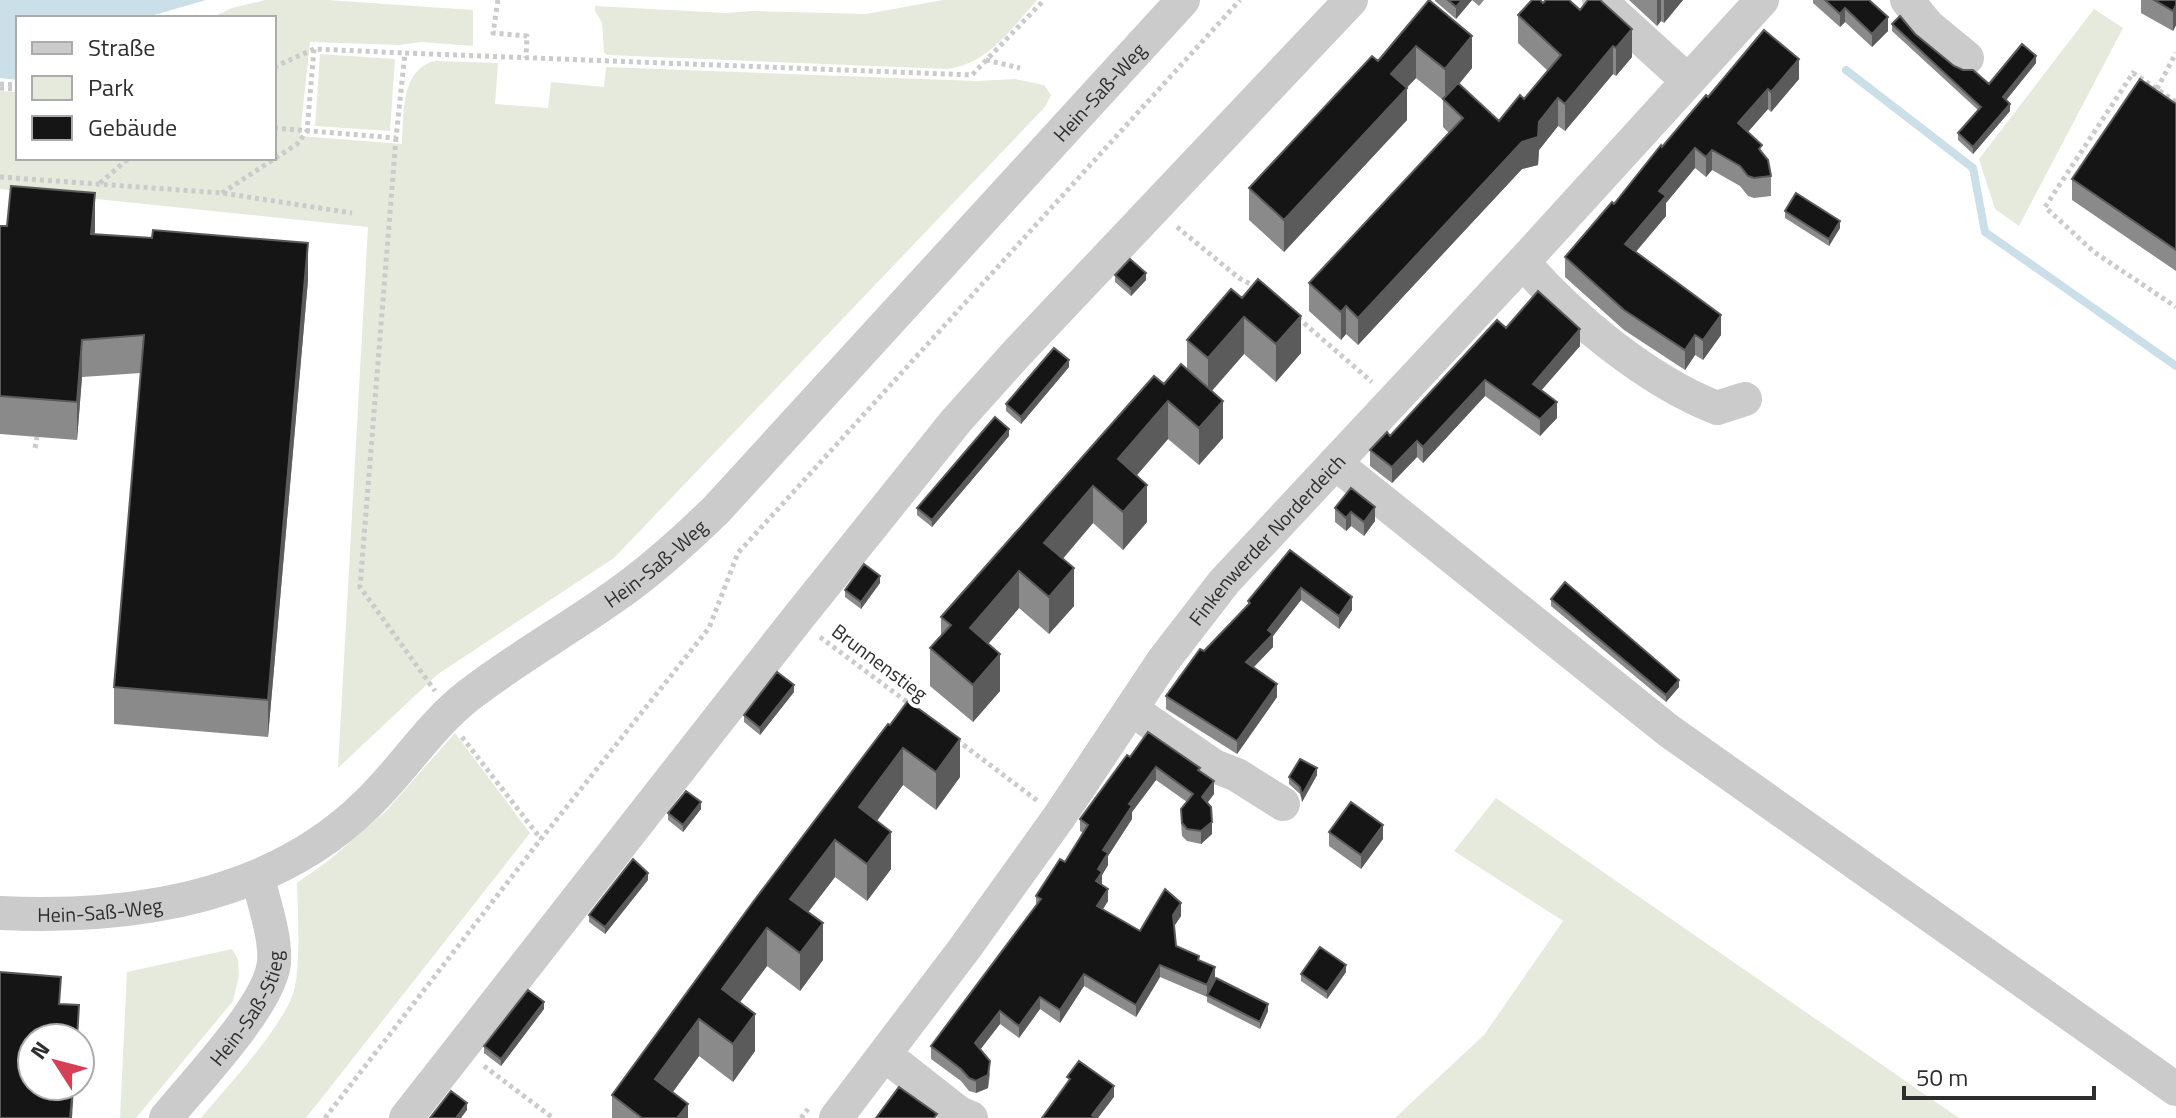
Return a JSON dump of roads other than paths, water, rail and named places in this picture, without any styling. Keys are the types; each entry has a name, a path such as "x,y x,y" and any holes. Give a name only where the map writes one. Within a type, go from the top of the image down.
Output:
{"street":[{"name":"Hein-Saß-Weg","path":"0,913 74,914 154,905 218,892 258,878 299,858 351,819 389,782 432,729 450,712 485,683 652,568 716,510 1183,0"},
{"path":"406,1118 956,421 1351,0"},
{"path":"1599,0 1688,81"},
{"path":"1907,0 1928,26 1967,58"},
{"name":"Finkenwerder Norderdeich","path":"836,1118 1059,817 1131,709 1224,582 1523,262 1688,81 1753,3"},
{"path":"1523,262 1548,292 1674,389 1717,408 1745,399"},
{"path":"1335,463 1669,731 2176,1089"},
{"path":"1131,709 1214,766 1237,775 1283,804"},
{"name":"Hein-Saß-Stieg","path":"166,1118 250,1015 266,989 274,961 273,947 258,878"},
{"path":"885,1055 959,1113 971,1118"}],"water":[{"path":"0,0 206,0 151,16 16,16 16,80 0,78"}],"waterway":[{"path":"1846,70 1973,168 1985,232 2176,366"}]}
